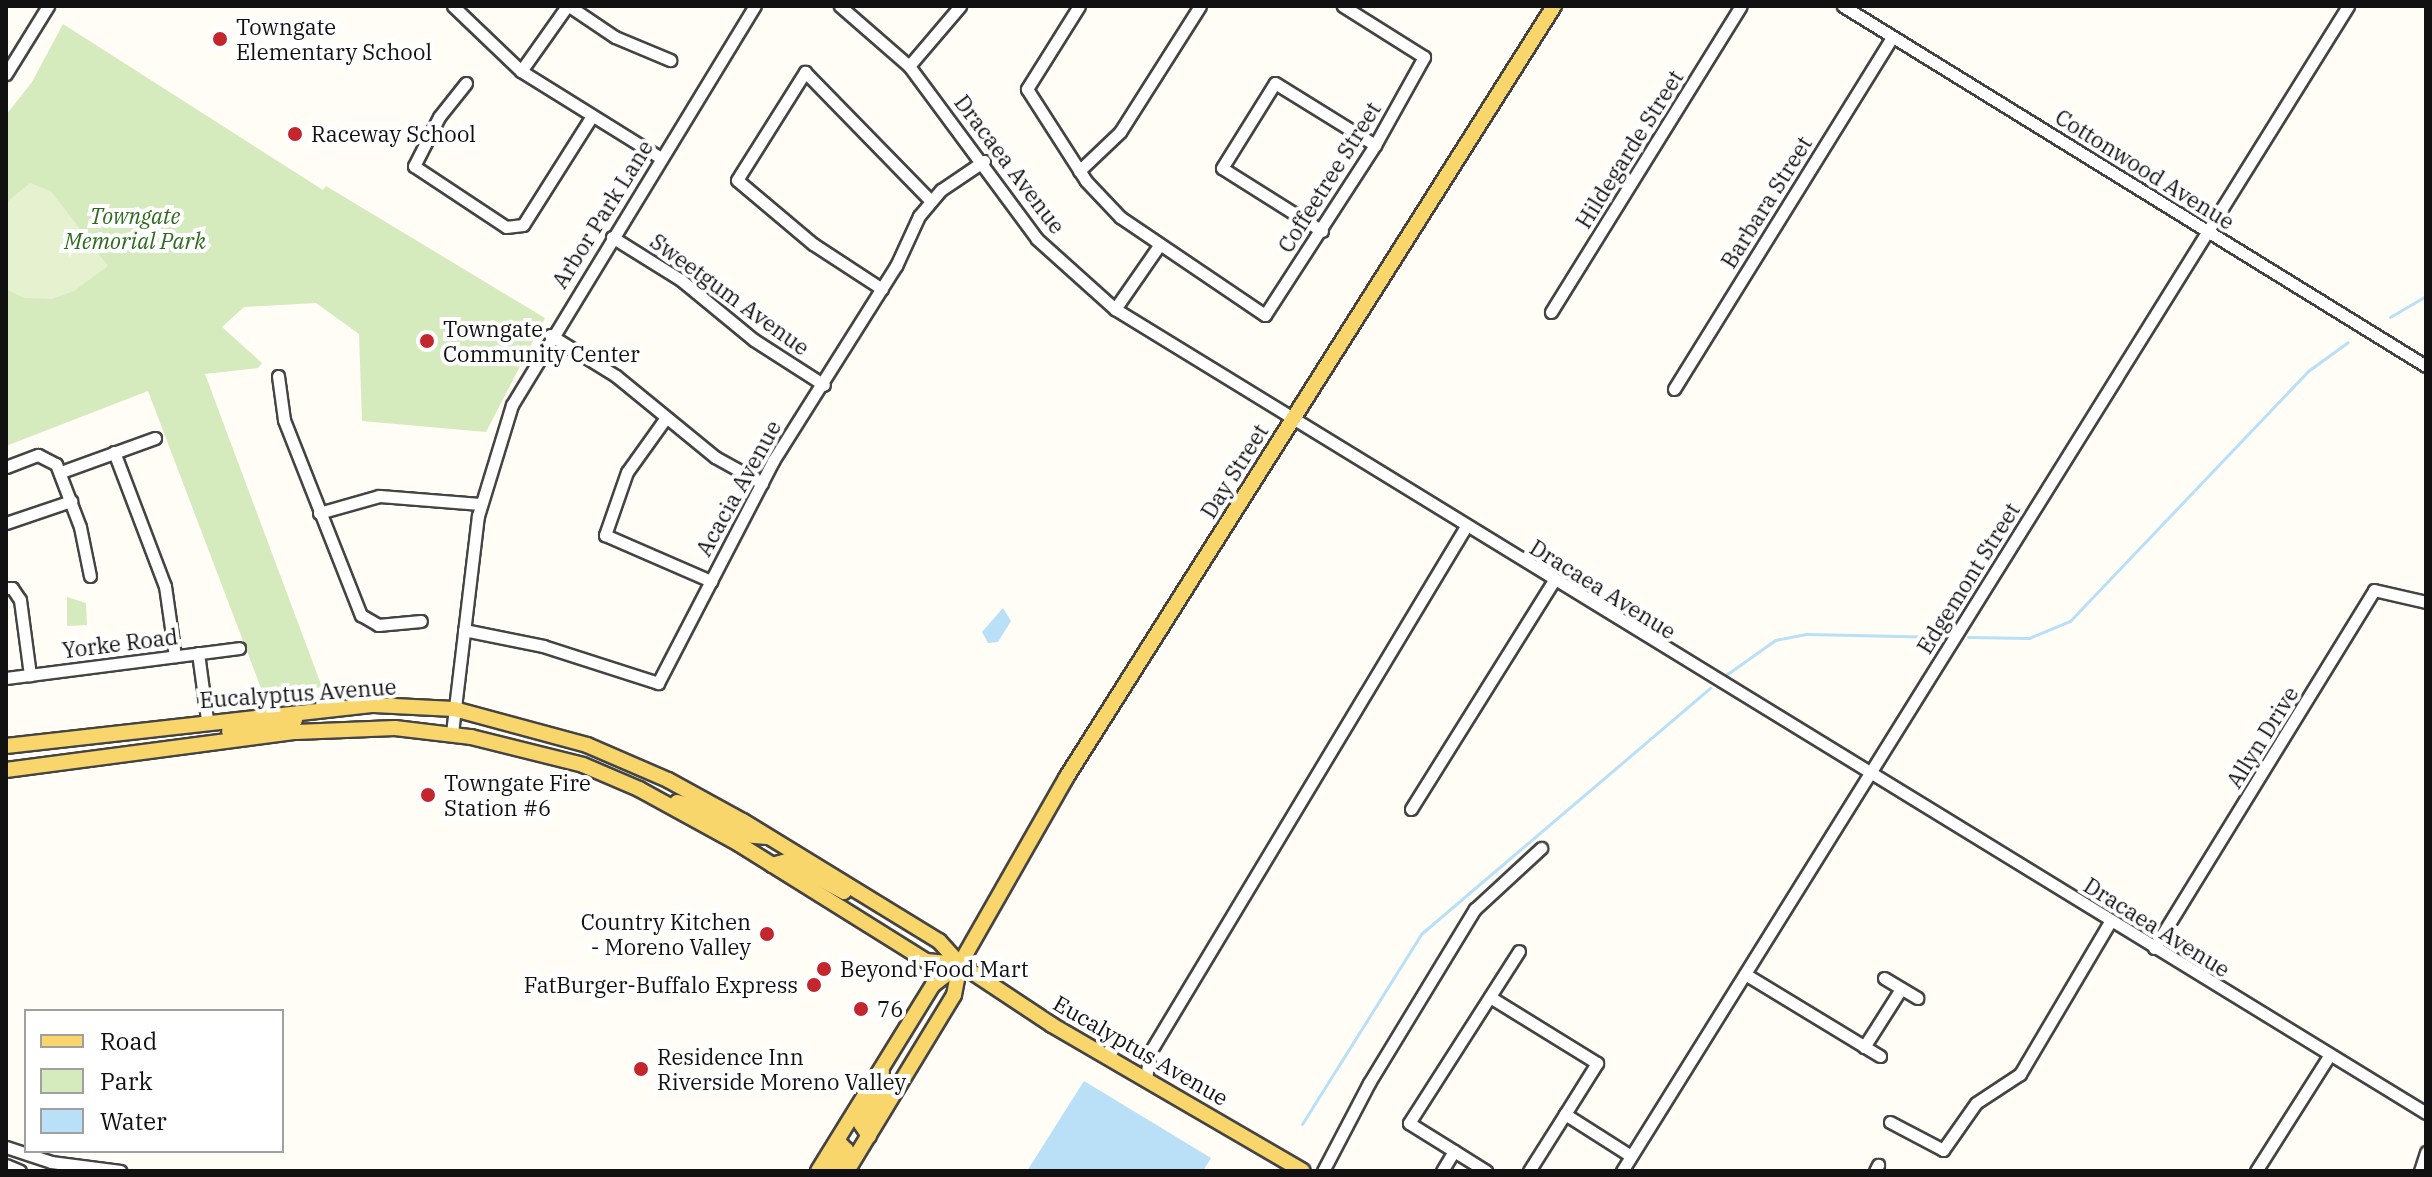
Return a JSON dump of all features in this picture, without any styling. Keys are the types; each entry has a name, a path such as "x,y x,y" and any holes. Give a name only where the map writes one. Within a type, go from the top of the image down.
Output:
{"main road":[{"name":"Day Street","path":"847,1171 954,995 960,964 1066,778 1554,6"},
{"name":"Eucalyptus Avenue","path":"6,746 207,720 374,705 454,709 587,745 668,780 769,837 939,941 960,964 1303,1171"},
{"path":"203,743 219,733 295,721 308,710"},
{"path":"149,750 152,741 199,735 207,720"},
{"name":"Eucalyptus Avenue","path":"6,770 203,743 374,728 452,733 583,765 664,801 926,961 960,964"},
{"path":"664,801 698,808 743,835 769,837"},
{"path":"772,865 787,861 833,888 875,902"},
{"name":"Day Street","path":"818,1171 933,985 960,964"},
{"path":"869,1136 861,1124 880,1093 883,1066"},
{"path":"833,1171 846,1150 837,1140"}],"street":[{"path":"453,6 521,71 661,158"},
{"path":"521,71 568,6 615,37 670,60"},
{"name":"Arbor Park Lane","path":"452,733 481,504 510,410 550,335 755,6"},
{"name":"Dracaea Avenue","path":"840,6 909,66 984,161 1037,239 1115,309 1553,582 2426,1113"},
{"path":"909,66 960,6"},
{"path":"1079,6 1027,89 1079,171 1120,217 1158,247 1115,309"},
{"path":"1079,171 1120,132 1200,6"},
{"name":"Coffeetree Street","path":"1158,247 1265,315 1375,145 1424,57 1343,6"},
{"name":"Hildegarde Street","path":"1551,312 1741,6"},
{"name":"Cottonwood Avenue","path":"1843,6 2426,366"},
{"name":"Edgemont Street","path":"1622,1171 2348,6"},
{"path":"6,74 42,8"},
{"name":"Barbara Street","path":"1674,389 1892,37"},
{"path":"882,289 813,244 737,180 805,72 930,200"},
{"path":"466,83 439,117 414,166 506,227 523,225 592,116"},
{"path":"1322,231 1222,168 1275,83 1375,145"},
{"name":"Acacia Avenue","path":"464,630 573,654 658,683 762,483 882,289 930,200 984,161"},
{"name":"Sweetgum Avenue","path":"612,237 681,280 754,340 824,385"},
{"path":"550,335 616,376 715,457 762,483"},
{"path":"278,376 284,420 361,615 378,625 421,621"},
{"path":"665,419 627,472 605,535 711,581"},
{"path":"61,472 155,438"},
{"path":"114,452 165,586 175,656"},
{"path":"6,467 38,455 52,459 61,472 71,501 90,576"},
{"path":"319,513 379,496 481,504"},
{"path":"6,523 71,501"},
{"path":"1146,1079 1150,1052 1465,528"},
{"path":"1411,809 1553,582"},
{"path":"6,588 18,593 20,600 30,675"},
{"name":"Allyn Drive","path":"2154,948 2374,590 2426,602"},
{"name":"Yorke Road","path":"6,678 239,648"},
{"path":"198,653 207,720"},
{"path":"1323,1171 1369,1083 1475,909 1541,848"},
{"path":"1890,1122 1943,1150 1976,1103 2020,1074 2110,922"},
{"path":"1486,1171 1409,1123 1519,951"},
{"path":"1745,974 1880,1056"},
{"path":"1884,978 1917,998"},
{"path":"1864,1047 1901,989"},
{"path":"1490,997 1597,1063 1529,1171"},
{"path":"2256,1171 2329,1056"},
{"path":"1565,1114 1631,1156"},
{"path":"6,1147 51,1162 120,1171"},
{"path":"1442,1171 1454,1151"},
{"path":"2420,1171 2426,1152"},
{"path":"6,1165 20,1171"}],"green space":[{"name":"Towngate Memorial Park","path":"63,24 323,190 326,186 545,318 486,432 362,421 359,334 316,303 244,307 222,327 262,363 258,368 205,374 322,687 264,696 148,391 6,446 6,115 32,82"},
{"path":"30,183 51,191 108,266 74,291 52,299 24,298 6,289 6,203"},
{"path":"67,597 86,603 87,625 67,626"}],"water":[{"path":"1003,608 1011,621 998,642 988,643 982,632"},
{"path":"1084,1081 1211,1158 1203,1171 1027,1171"}],"waterway":[{"path":"2390,317 2426,296"},
{"path":"1968,637 2029,638 2070,621 2308,371 2348,342"},
{"path":"1726,675 1775,640 1807,634 1944,637"},
{"path":"1302,1124 1421,934 1710,688"}],"place":[{"name":"Towngate Elementary School","path":"220,39"},
{"name":"Raceway School","path":"295,134"},
{"name":"Towngate Community Center","path":"427,341"},
{"name":"Towngate Fire Station #6","path":"428,795"},
{"name":"Country Kitchen - Moreno Valley","path":"767,934"},
{"name":"Beyond Food Mart","path":"824,969"},
{"name":"FatBurger-Buffalo Express","path":"814,985"},
{"name":"76","path":"861,1009"},
{"name":"Residence Inn Riverside Moreno Valley","path":"641,1069"}]}
